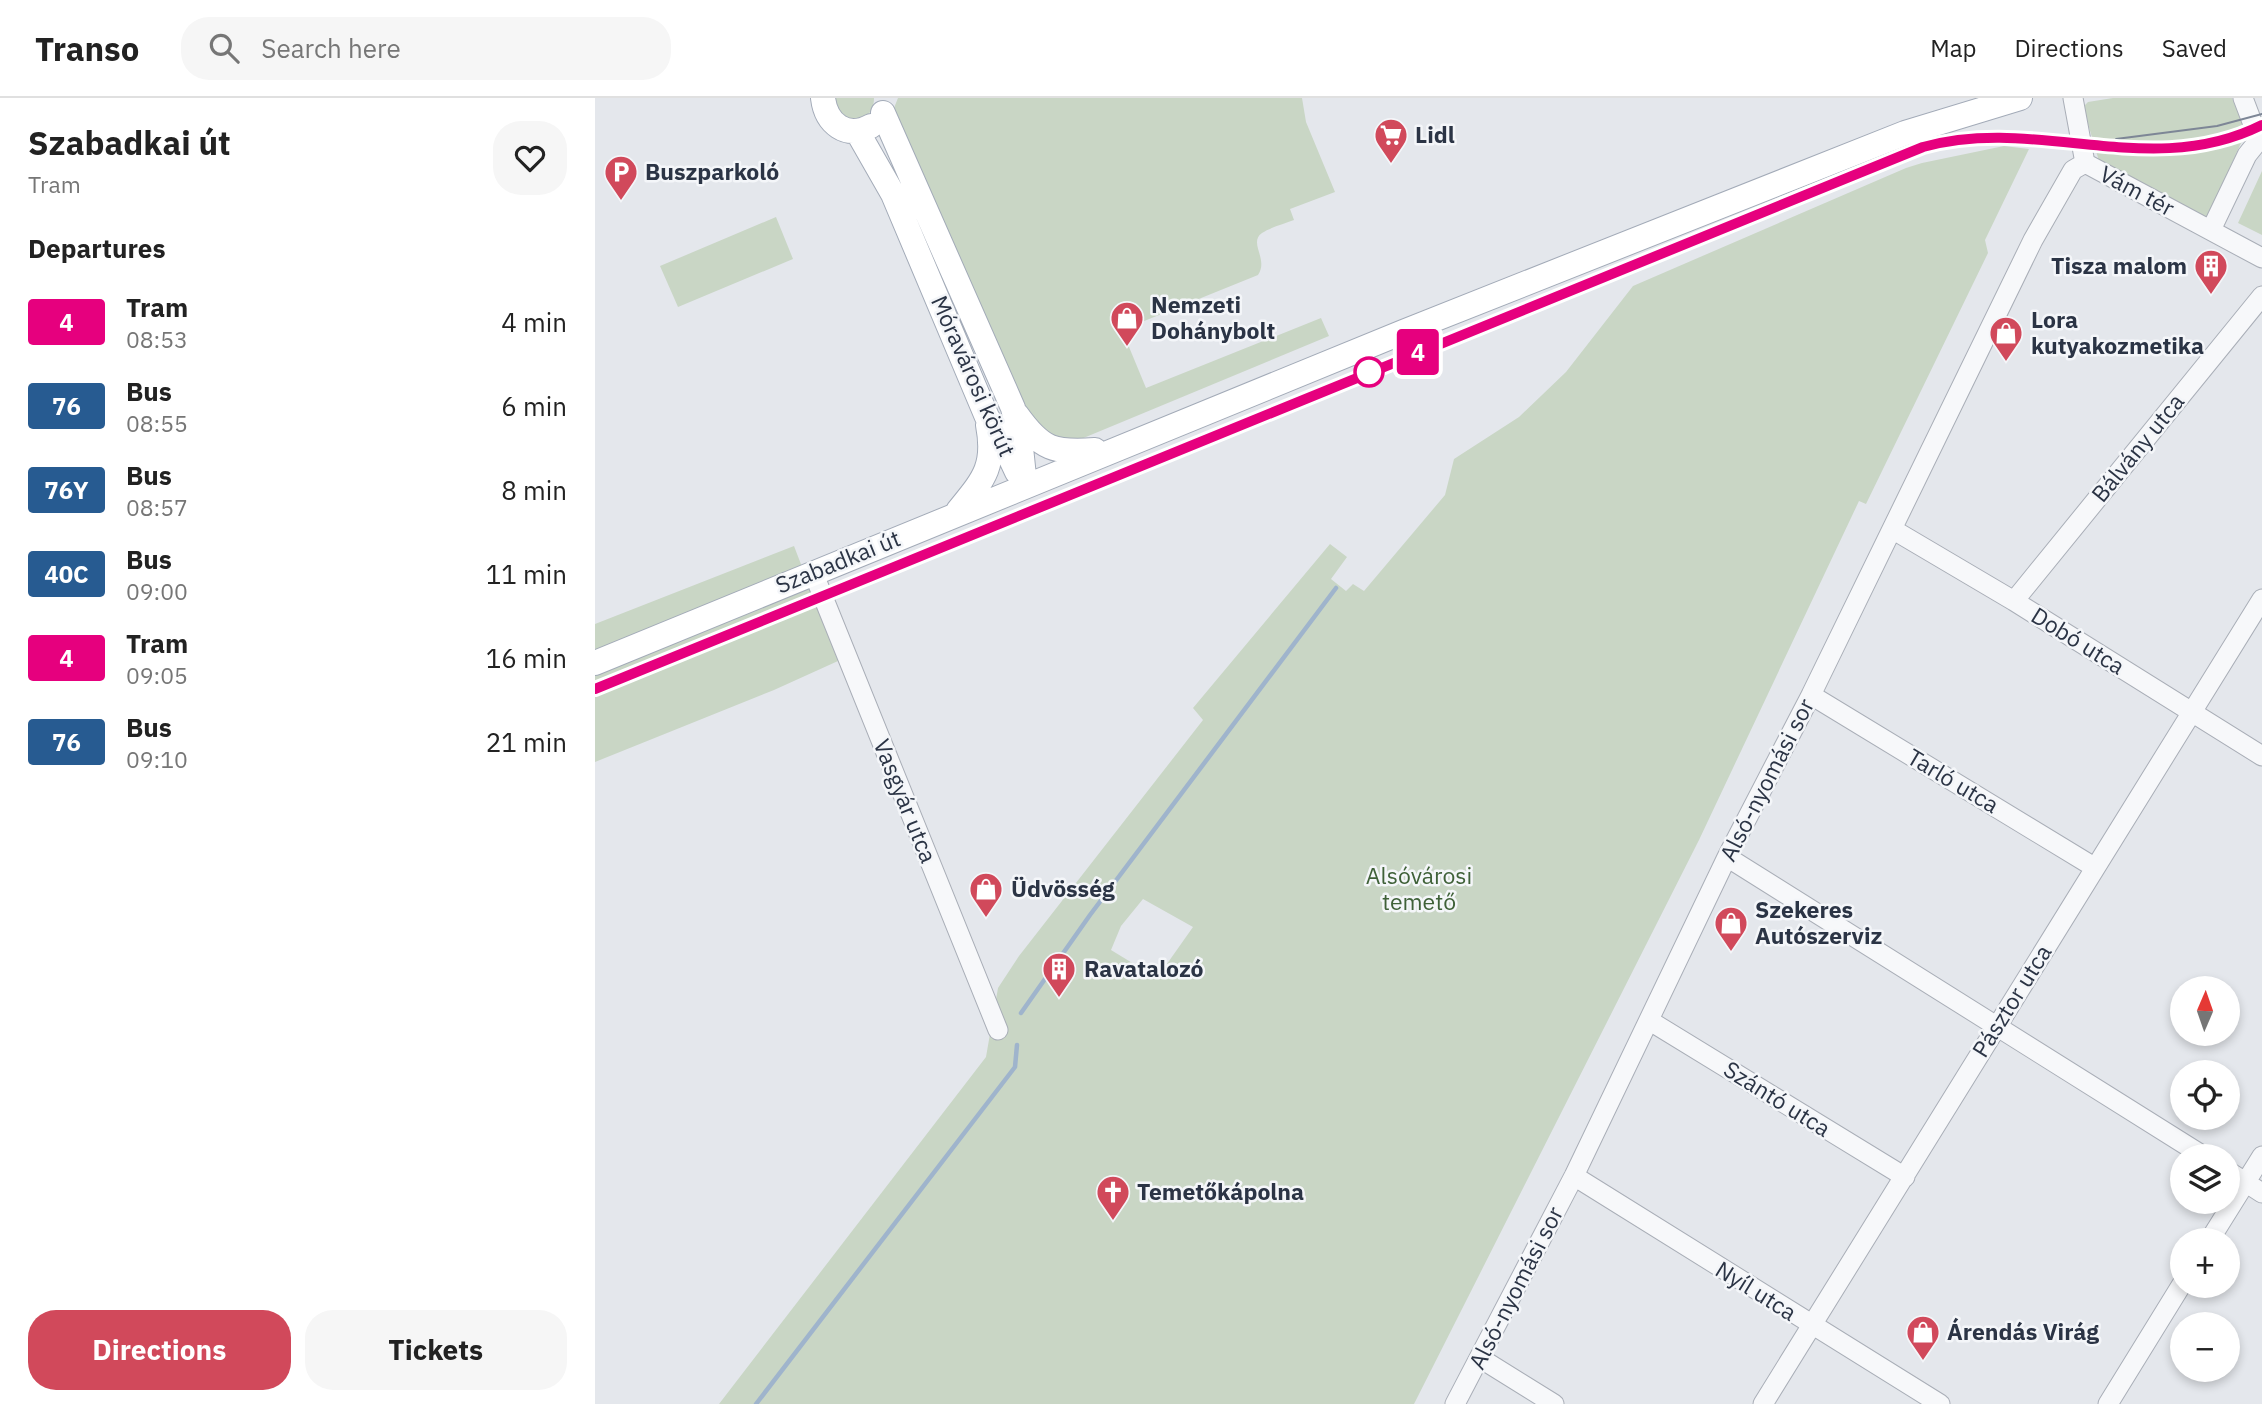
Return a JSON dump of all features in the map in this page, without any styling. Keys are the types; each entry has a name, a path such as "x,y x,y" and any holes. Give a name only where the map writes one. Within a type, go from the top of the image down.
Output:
{"main road":[{"path":"823,98 824,110 830,120 839,128 857,131 868,129 877,122 886,103"},
{"name":"Szabadkai út","path":"595,663 1315,367 1894,138 2011,99"},
{"name":"Móravárosi körút","path":"886,103 1013,408 1020,438 1025,486"},
{"name":"Móravárosi körút","path":"857,131 893,194 987,417 1025,486"},
{"path":"1013,408 1031,433 1049,447 1066,452 1121,447"},
{"path":"954,514 979,485 989,467 991,441 987,417"}],"street":[{"name":"Vám tér","path":"2073,98 2085,163 2262,258"},
{"path":"2211,230 2247,155 2261,141 2243,98"},
{"name":"Alsó-nyomási sor","path":"1455,1404 1574,1176 1727,857 1811,695 2033,240 2073,170 2085,163"},
{"name":"Bálvány utca","path":"2014,601 2262,296"},
{"name":"Dobó utca","path":"1892,529 2014,601 2262,756"},
{"name":"Vasgyár utca","path":"813,572 998,1030"},
{"name":"Pásztor utca","path":"1763,1404 2262,599"},
{"name":"Tarló utca","path":"1811,695 2094,867"},
{"path":"1727,857 2183,1144"},
{"name":"Szántó utca","path":"1650,1021 1905,1177"},
{"path":"2220,1228 2254,1188 2262,1156"},
{"name":"Nyíl utca","path":"1574,1176 1940,1404"},
{"path":"2108,1404 2173,1298"},
{"path":"1480,1358 1554,1404"}],"green space":[{"path":"832,98 874,98 872,110 864,118 844,120"},
{"path":"898,98 1302,98 1306,122 1335,192 1290,209 1294,220 1269,229 1258,237 1261,269 1258,275 1122,330 1146,388 1321,318 1329,336 1069,444 1053,437 1029,418 892,113"},
{"path":"2113,98 2232,98 2246,132 2207,218 2099,161 2083,107 2088,102"},
{"name":"Alsóvárosi temető","path":"2004,146 2029,149 1985,240 1988,253 1866,504 1859,501 1699,840 1414,1404 719,1404 986,1057 998,988 1019,956 1203,720 1193,708 1330,544 1347,557 1331,579 1346,591 1353,584 1364,591 1445,495 1454,459 1519,417 1566,372 1633,286 1922,163","holes":["1143,899 1193,927 1157,978 1111,950 1121,926"]},
{"path":"2262,171 2262,235 2238,223"},
{"path":"776,217 793,259 678,307 660,266"},
{"path":"794,546 838,661 774,690 595,762 595,624"}],"waterway":[{"path":"1021,1013 1090,915 1336,588"},
{"path":"756,1404 1015,1067 1017,1045"}],"tram line":[{"path":"2116,139 2217,126 2262,114"},
{"path":"595,689 1923,147 1970,137 2008,136 2117,146 2189,147 2225,140 2262,125"},
{"name":"4","path":"595,689 1923,147 1954,139 1988,136 2155,150 2177,149 2233,138 2262,125"}],"place":[{"name":"Lidl","path":"1391,165"},
{"name":"Buszparkoló","path":"621,202"},
{"name":"Tisza malom","path":"2211,296"},
{"name":"Nemzeti Dohánybolt","path":"1127,348"},
{"name":"Lora kutyakozmetika","path":"2006,363"},
{"name":"Üdvösség","path":"986,919"},
{"name":"Szekeres Autószerviz","path":"1731,953"},
{"name":"Ravatalozó","path":"1059,999"},
{"name":"Temetőkápolna","path":"1113,1222"},
{"name":"Árendás Virág","path":"1923,1362"}]}
